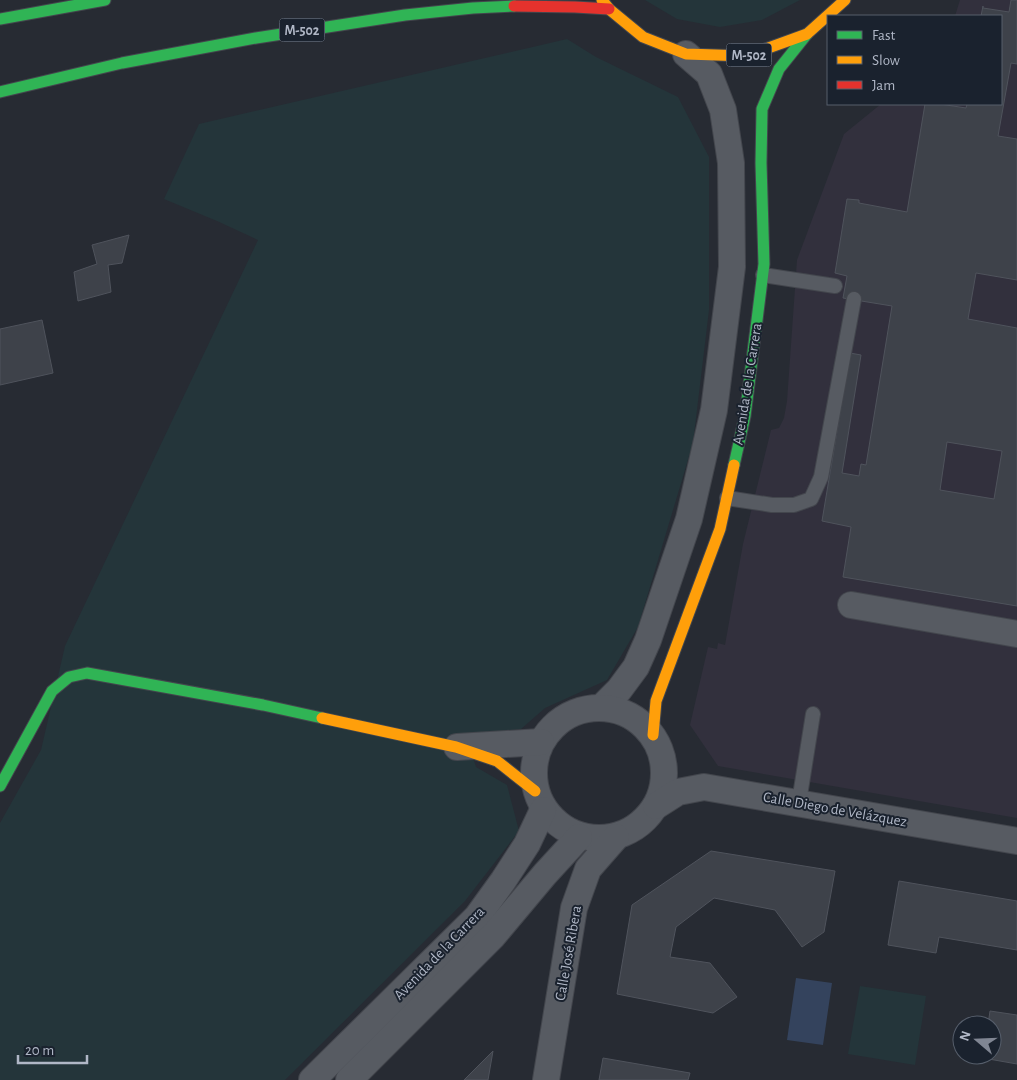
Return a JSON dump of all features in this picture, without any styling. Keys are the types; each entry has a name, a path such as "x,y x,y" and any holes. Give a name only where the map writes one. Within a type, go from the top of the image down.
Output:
{"main road":[{"path":"0,19 105,0"},
{"name":"M-502","path":"828,15 844,0"},
{"name":"M-502","path":"0,92 122,63 255,37 409,14 479,7 605,5 644,37 686,54 746,56 807,34 827,16"},
{"name":"Avenida de la Carrera","path":"653,735 656,701 720,529 745,416 764,264 761,163 762,109 779,69 807,34"},
{"path":"0,786 52,691 69,678 87,673 263,705 456,747 497,761 516,775 539,800"}],"street":[{"name":"Avenida de la Carrera","path":"602,707 619,690 636,667 648,640 689,519 714,410 732,267 731,163 723,110 709,74 686,54"},
{"path":"851,604 1017,634"},
{"path":"602,707 621,711 637,719 653,735 659,747 665,768 664,786 656,806 632,831 616,837 595,840 579,837 559,827 539,800 534,763 541,742 553,726 566,716 586,709 602,707"},
{"path":"456,747 541,742"},
{"name":"Calle Diego de Velázquez","path":"656,806 678,792 704,787 1017,841"},
{"name":"Avenida de la Carrera","path":"312,1080 476,917 522,852 539,800"},
{"name":"Avenida de la Carrera","path":"348,1080 493,936 579,837"},
{"name":"Calle José Ribera","path":"546,1080 574,908 588,870 616,837"}],"lane":[{"path":"763,275 835,286"},
{"path":"727,498 772,505 794,505 811,499 821,477 854,299"},
{"path":"798,802 813,714"}],"shaded area":[{"path":"645,0 800,0 762,20 720,27 677,19"},
{"path":"960,0 1017,0 1017,818 718,766 690,725 708,647 717,649 718,643 725,645 743,544 771,430 779,428 784,418 787,401 797,260 844,134 880,105 1002,105 1002,15 955,15"},
{"path":"567,39 596,57 678,97 709,157 709,310 693,443 638,627 607,680 545,708 521,729 466,735 476,767 507,785 519,831 465,901 285,1080 0,1080 0,823 41,750 65,646 258,240 164,199 199,124"},
{"path":"860,986 926,996 915,1065 848,1054"}],"water":[{"path":"796,978 832,983 823,1045 787,1040"}],"building":[{"path":"1011,0 1017,0 1017,64 1011,63 998,136 1017,139 1017,280 976,273 968,319 1017,328 1017,606 843,577 851,527 822,521 850,353 861,355 842,473 859,476 861,464 866,465 892,306 843,298 847,276 835,273 847,199 859,200 859,203 907,212 925,105 946,105 966,108 967,105 1002,105 1002,15 981,15 983,6 983,8 1009,12","holes":["947,442 1002,451 994,499 940,490"]},
{"path":"129,235 122,263 108,265 111,292 78,301 74,272 97,264 92,245"},
{"path":"42,320 53,373 0,385 0,329"},
{"path":"711,851 835,871 824,932 802,947 775,910 714,898 676,927 670,957 710,963 737,997 713,1013 617,994 632,905"},
{"path":"899,881 1017,901 1017,950 939,937 936,953 888,945"},
{"path":"990,1011 1017,1015 1017,1064 1002,1061 1002,1015 989,1015"},
{"path":"493,1051 488,1080 464,1080"},
{"path":"603,1058 690,1073 688,1080 599,1080"}],"traffic: fast":[{"path":"0,19 105,0"},
{"path":"0,92 122,63 256,38 405,15 514,6"},
{"path":"734,465 745,416 764,264 761,163 762,109 779,69 807,34"},
{"path":"0,786 52,691 69,677 87,673 263,705 322,718"}],"traffic: slow":[{"path":"602,0 609,9 643,37 686,54 746,56 807,34 827,16"},
{"path":"828,15 845,0"},
{"path":"653,735 656,701 720,529 734,465"},
{"path":"322,718 456,747 497,761 535,791"}],"traffic: jam":[{"path":"514,6 609,9"}]}
